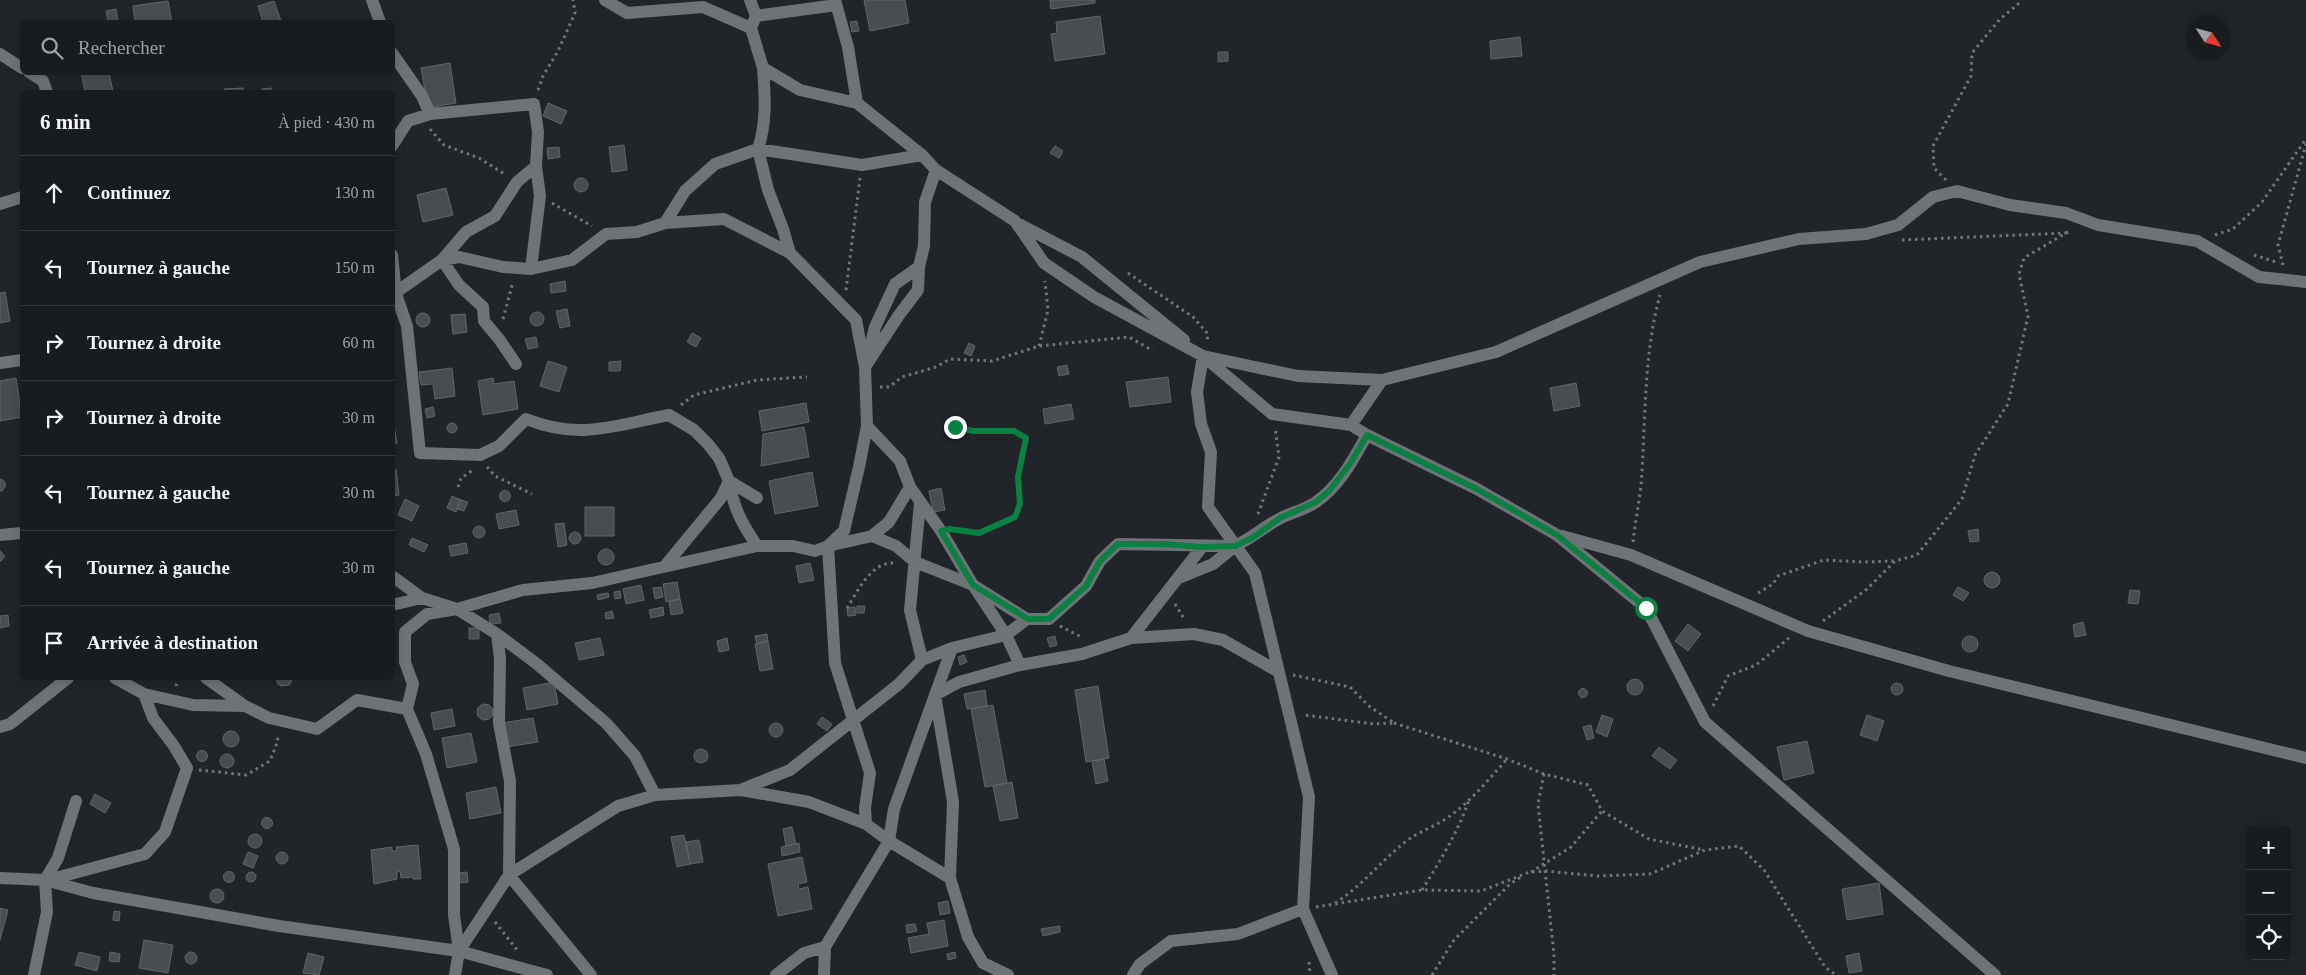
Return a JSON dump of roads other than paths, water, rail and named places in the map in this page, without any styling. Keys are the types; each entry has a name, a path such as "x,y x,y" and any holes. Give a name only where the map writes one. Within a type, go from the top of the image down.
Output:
{"street":[{"path":"372,0 379,20"},
{"path":"605,0 627,13 703,7 751,28"},
{"path":"750,0 756,16 751,28 763,68 766,104 763,135 758,149 768,190 790,253"},
{"path":"756,16 835,3 848,47 857,103"},
{"path":"0,54 20,67"},
{"path":"395,57 422,96 430,114"},
{"path":"763,68 800,90 857,103 922,155 936,170 1015,221 1082,257 1272,414 1351,425 1367,435 1477,489 1557,535 1646,608 1705,722 1995,975"},
{"path":"34,75 43,81 46,90"},
{"path":"395,141 408,121 430,114 534,104 538,132 536,166 540,196 524,268"},
{"path":"665,223 685,191 715,164 758,149 862,165 922,155"},
{"path":"395,293 442,260 466,232 495,216 517,182 536,166"},
{"path":"864,372 899,315 918,290 919,267 924,246 925,202 936,170"},
{"path":"1015,221 1044,263 1094,297 1203,356 1298,376 1382,380 1496,352 1700,262 1799,239 1866,234 1898,225 1933,196 1957,191 2010,205 2066,213 2098,225 2197,241 2259,277 2306,282"},
{"path":"0,204 20,198"},
{"path":"442,260 459,257 503,268 524,268 572,260 606,234 637,232 665,223 724,219 790,253 856,320 867,392 867,426 844,531 828,546 835,663 870,772 865,808 866,824"},
{"path":"442,260 459,286 483,307 484,321 516,364"},
{"path":"864,372 875,328 895,284 919,267"},
{"path":"395,296 407,326 420,453 480,455 499,446 526,418 545,426 567,431 615,427 669,415 694,430 719,458 729,481 733,504 757,546"},
{"path":"1203,356 1197,392 1201,424 1211,452 1208,507 1255,573 1309,797 1303,909 1332,975"},
{"path":"0,363 20,360"},
{"path":"1351,425 1382,380"},
{"path":"867,426 900,461 910,487 920,504 941,531 1006,635 1020,665"},
{"path":"1178,579 1213,564 1235,546 1252,538 1280,518 1316,502 1329,491 1350,464 1367,435"},
{"path":"729,481 757,498"},
{"path":"664,567 721,498 729,481"},
{"path":"455,975 458,951 454,915 454,849 426,754 407,709 413,684 404,662 405,632 427,614 457,609 523,590 592,583 757,546 793,546 815,551 828,546 872,536 889,522 910,487"},
{"path":"920,504 910,610 922,660"},
{"path":"0,535 20,533"},
{"path":"1557,535 1631,555 1808,631 1950,671 2306,758"},
{"path":"872,536 896,546 916,562 973,585 1028,619 1049,619 1086,586 1100,561 1118,544 1164,544 1202,547 1235,546"},
{"path":"1131,638 1202,547"},
{"path":"395,578 422,598 457,609 497,634 538,664 606,723 635,756 654,795"},
{"path":"395,604 422,598"},
{"path":"740,790 790,770 898,684 922,660 952,648 1006,635 1028,619"},
{"path":"497,634 500,659 499,723 510,781 508,875 591,975"},
{"path":"935,695 959,682 1020,665 1082,654 1131,638 1194,634 1223,640 1279,672"},
{"path":"824,975 824,947 889,841 894,809 952,648"},
{"path":"0,727 10,724 65,680"},
{"path":"119,680 144,694 193,705 245,706"},
{"path":"209,680 245,706 269,718 318,729 357,700 407,709"},
{"path":"45,880 145,854 165,832 187,768 174,746 153,718 144,694"},
{"path":"935,695 953,802 950,878 968,937 983,969 1008,975"},
{"path":"458,951 508,875 618,806 654,795 740,790 810,802 866,824 889,841 950,878"},
{"path":"34,975 47,912 45,880 58,858 76,801"},
{"path":"0,878 45,880 93,893 279,926 458,951 531,973 546,975"},
{"path":"1133,975 1140,964 1171,941 1238,934 1303,909"},
{"path":"776,975 804,953 824,947"}]}
